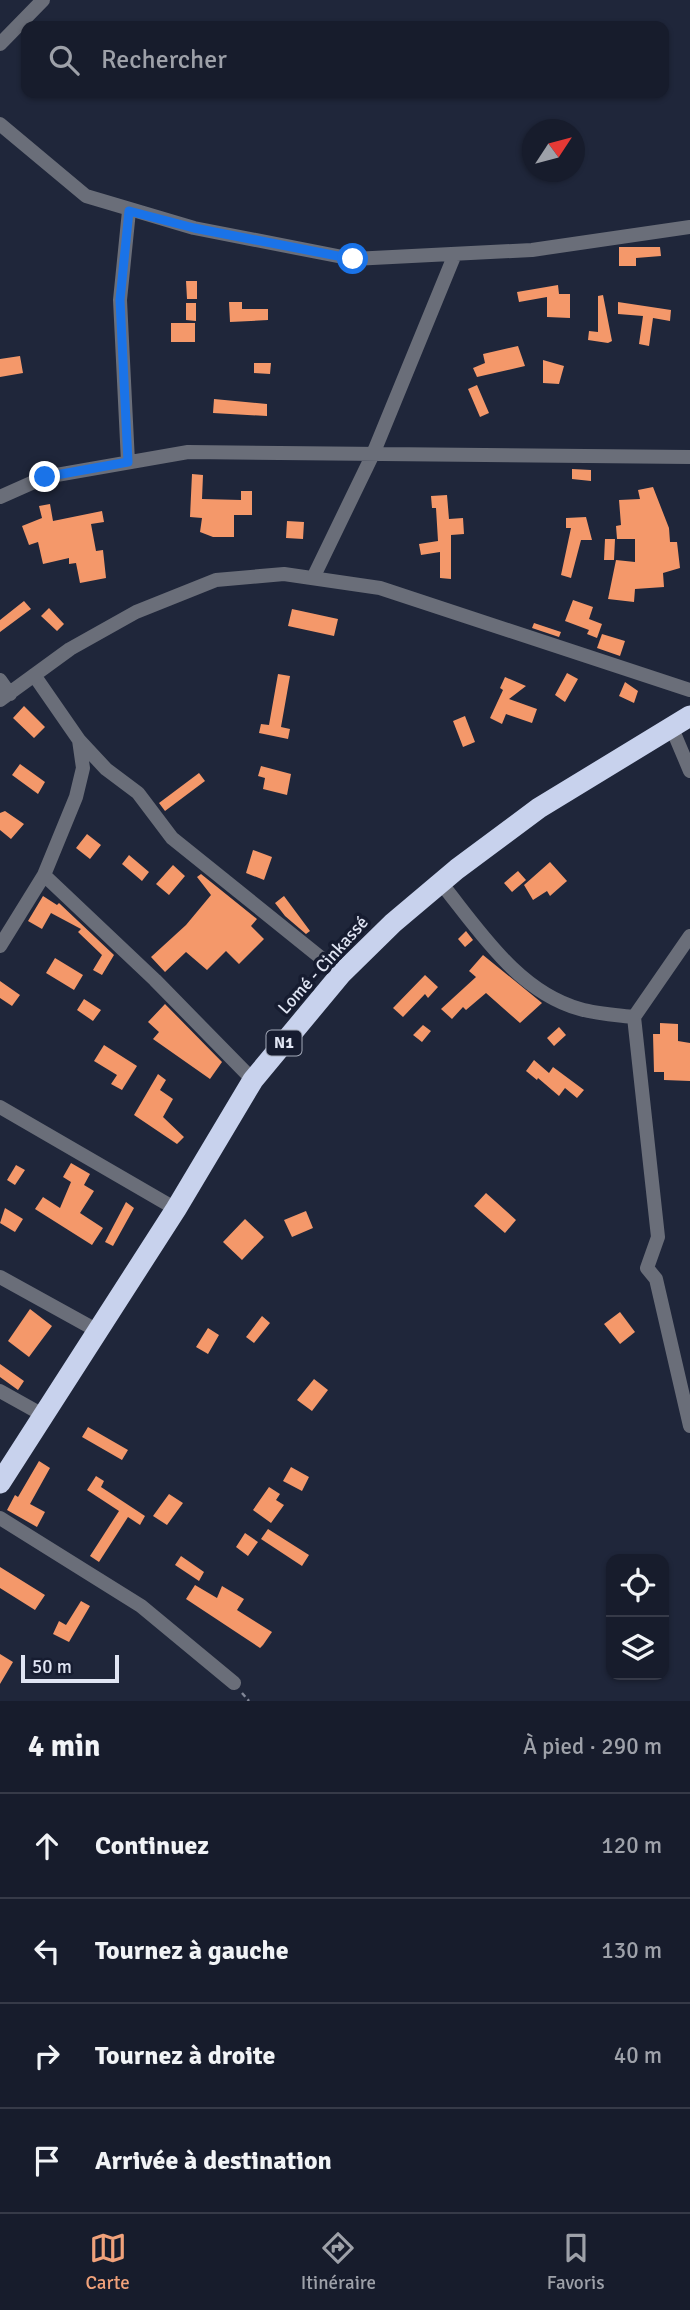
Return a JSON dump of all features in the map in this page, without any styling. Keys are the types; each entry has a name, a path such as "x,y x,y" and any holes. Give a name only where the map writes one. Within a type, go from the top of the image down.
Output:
{"highway":[{"name":"Lomé - Cinkassé","path":"0,1483 176,1209 253,1080 341,974 393,923 539,808 690,716"}],"street":[{"path":"22,21 43,0"},
{"path":"0,44 21,23"},
{"path":"0,124 86,197 194,228 353,259 532,250 690,227"},
{"path":"128,462 120,300 129,211"},
{"path":"313,578 373,454 455,254"},
{"path":"0,497 45,477 188,452 690,457"},
{"path":"0,680 5,697 70,649 136,612 216,580 284,574 380,588 690,690"},
{"path":"34,676 79,740 106,769 138,793 172,838 341,974"},
{"path":"671,726 690,771"},
{"path":"0,946 44,876 81,778 83,768 79,740"},
{"path":"44,876 155,980 253,1080"},
{"path":"441,883 502,958 547,995 580,1009 634,1017"},
{"path":"690,936 634,1017 658,1237 647,1268 656,1279 690,1426"},
{"path":"0,1107 176,1209"},
{"path":"0,1277 96,1330"},
{"path":"0,1391 43,1415"},
{"path":"0,1518 141,1606 234,1683"}],"building":[{"path":"619,247 660,247 661,256 636,258 636,266 619,266"},
{"path":"186,281 197,281 197,299 187,299"},
{"path":"558,285 559,294 570,294 570,318 547,317 547,297 519,302 517,292"},
{"path":"603,295 612,341 608,343 588,340 589,331 598,332 598,296"},
{"path":"229,302 242,302 242,309 268,309 268,320 230,322"},
{"path":"618,302 671,310 670,321 653,318 649,346 639,344 643,316 618,314"},
{"path":"186,303 196,303 196,321 186,320"},
{"path":"171,323 195,323 195,342 171,342"},
{"path":"518,346 525,366 477,377 473,368 485,363 483,354"},
{"path":"20,356 23,373 0,377 0,359"},
{"path":"543,360 564,366 559,384 543,383"},
{"path":"254,363 271,363 270,374 254,373"},
{"path":"477,385 489,413 480,417 468,389"},
{"path":"214,399 267,404 267,416 213,413"},
{"path":"572,469 591,470 591,481 572,479"},
{"path":"192,474 203,475 202,499 241,500 241,491 252,491 252,515 234,515 234,537 213,537 200,532 202,518 190,517"},
{"path":"653,487 669,528 670,542 677,542 680,568 663,573 664,587 635,589 634,602 608,599 616,560 635,562 635,539 617,539 616,526 621,525 619,500 640,499 638,490"},
{"path":"447,495 449,519 463,518 464,534 451,535 451,579 440,578 440,552 421,555 419,544 438,541 436,508 432,508 431,496"},
{"path":"50,504 53,521 102,511 104,522 91,524 96,551 103,550 106,578 80,583 76,563 69,564 69,558 43,564 38,542 29,545 22,526 42,518 39,506"},
{"path":"586,517 592,540 581,540 571,578 561,575 571,528 566,528 566,518"},
{"path":"287,521 304,522 303,539 286,538"},
{"path":"605,539 615,539 614,560 604,560"},
{"path":"573,600 593,607 589,619 602,624 597,638 587,634 589,630 565,621"},
{"path":"24,601 31,609 0,632 0,620"},
{"path":"49,608 64,624 57,631 41,616"},
{"path":"292,609 338,619 334,636 288,626"},
{"path":"534,623 561,632 559,637 532,628"},
{"path":"602,634 625,641 620,656 597,648"},
{"path":"567,673 578,679 565,702 555,695"},
{"path":"278,674 290,676 281,727 290,729 288,739 259,733 261,724 269,725"},
{"path":"505,677 526,686 509,699 537,709 532,723 506,714 502,724 490,718 503,690 500,688"},
{"path":"625,682 638,691 634,703 619,696"},
{"path":"24,706 45,727 34,738 13,718"},
{"path":"465,716 475,742 463,747 453,721"},
{"path":"20,764 45,782 38,794 12,775"},
{"path":"261,766 291,774 287,795 263,789 265,778 258,776"},
{"path":"199,773 205,781 165,811 159,803"},
{"path":"5,811 24,824 11,839 0,830 0,813"},
{"path":"87,834 101,845 90,859 76,848"},
{"path":"253,850 272,857 264,880 246,873"},
{"path":"129,855 149,872 142,881 122,864"},
{"path":"550,862 567,881 550,896 547,891 533,900 524,885"},
{"path":"173,865 185,876 169,895 156,884"},
{"path":"518,871 526,880 512,892 504,883"},
{"path":"201,874 257,919 251,926 264,939 239,964 226,951 207,970 186,952 165,972 151,957 186,925 211,895 197,877"},
{"path":"43,896 57,905 59,903 114,955 102,975 93,970 102,955 78,932 81,929 51,913 42,929 28,921"},
{"path":"284,896 310,931 306,934 285,916 275,903"},
{"path":"466,931 473,940 465,947 458,939"},
{"path":"483,955 542,1003 520,1023 486,993 466,1010 463,1007 452,1019 441,1009 476,977 469,971"},
{"path":"55,958 83,975 74,990 46,973"},
{"path":"425,975 438,987 428,998 425,994 403,1017 393,1008"},
{"path":"0,981 20,995 12,1006 0,998"},
{"path":"84,999 101,1010 93,1021 77,1010"},
{"path":"165,1004 222,1062 210,1079 153,1039 159,1032 148,1022"},
{"path":"660,1023 678,1024 678,1041 690,1043 690,1081 664,1080 664,1072 654,1072 653,1034 660,1034"},
{"path":"423,1025 431,1031 422,1042 413,1035"},
{"path":"559,1027 566,1035 554,1046 547,1038"},
{"path":"104,1045 137,1066 122,1090 111,1084 117,1075 94,1061"},
{"path":"534,1060 549,1073 553,1067 584,1090 577,1098 565,1088 559,1096 526,1071"},
{"path":"158,1074 166,1080 160,1090 173,1099 163,1117 184,1137 177,1144 134,1115"},
{"path":"71,1163 90,1174 84,1185 94,1191 80,1213 103,1228 92,1245 35,1209 43,1197 60,1208 71,1182 63,1177"},
{"path":"16,1165 25,1170 15,1185 7,1180"},
{"path":"486,1193 516,1220 505,1233 474,1206"},
{"path":"126,1202 134,1208 113,1246 105,1242"},
{"path":"5,1208 23,1219 15,1232 0,1223"},
{"path":"306,1211 313,1228 292,1237 284,1220"},
{"path":"245,1219 264,1237 242,1260 223,1242"},
{"path":"30,1309 52,1326 29,1357 8,1341"},
{"path":"620,1312 635,1332 620,1344 604,1324"},
{"path":"262,1316 270,1323 254,1343 246,1337"},
{"path":"208,1328 219,1335 208,1354 196,1347"},
{"path":"0,1364 24,1381 18,1390 0,1377"},
{"path":"314,1379 328,1390 312,1411 297,1400"},
{"path":"88,1427 128,1450 122,1460 82,1437"},
{"path":"39,1461 50,1468 30,1504 45,1512 37,1527 7,1510 15,1495 18,1497"},
{"path":"291,1467 309,1477 302,1491 283,1481"},
{"path":"96,1476 104,1481 101,1487 145,1516 140,1525 128,1517 99,1562 90,1556 119,1511 87,1490"},
{"path":"269,1487 280,1494 276,1500 284,1505 271,1523 253,1510"},
{"path":"169,1494 183,1503 167,1525 153,1516"},
{"path":"268,1529 309,1555 302,1566 261,1539"},
{"path":"245,1533 258,1542 248,1556 236,1547"},
{"path":"181,1556 204,1572 199,1581 175,1565"},
{"path":"0,1567 45,1595 35,1610 0,1588"},
{"path":"195,1585 217,1598 222,1586 244,1599 237,1610 272,1632 263,1645 260,1648 186,1599"},
{"path":"81,1601 90,1606 69,1642 53,1634 59,1621 66,1625"},
{"path":"0,1654 13,1662 0,1684"}],"route":[{"path":"45,477 128,462 120,300 129,211 194,228 353,259"}]}
